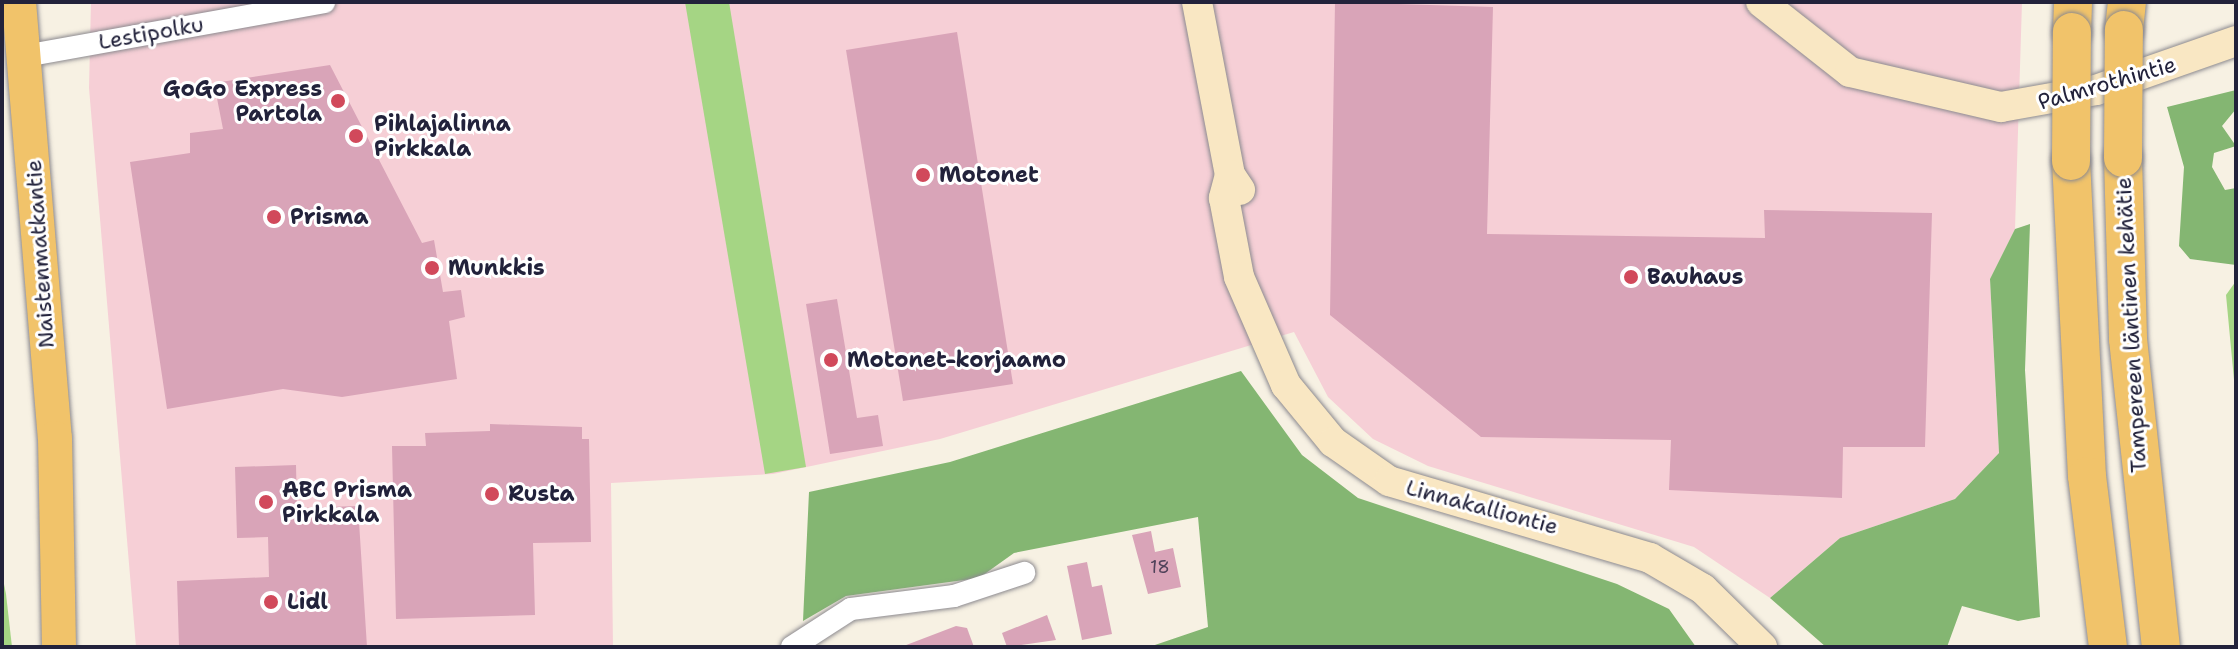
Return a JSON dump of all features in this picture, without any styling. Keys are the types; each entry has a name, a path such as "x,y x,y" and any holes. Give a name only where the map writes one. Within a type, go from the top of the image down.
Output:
{"highway":[{"name":"Tampereen läntinen kehätie","path":"2126,16 2123,158 2130,370 2161,647"},
{"path":"2072,17 2071,161 2087,476 2108,647"}],"main road":[{"name":"Naistenmatkantie","path":"19,2 17,33 25,56 55,445 81,647"},
{"name":"Naistenmatkantie","path":"25,56 38,2"},
{"name":"Palmrothintie","path":"1761,2 1850,72 1884,77 1964,104 2045,104 2236,41"},
{"name":"Palmrothintie","path":"1785,2 1884,77"},
{"name":"Linnakalliontie","path":"1199,5 1230,175 1244,195 1256,309 1298,403 1369,469 1426,494 1602,538 1650,558 1703,589 1762,647"},
{"name":"Naistenmatkantie","path":"55,445 59,647"}],"street":[{"name":"Lestipolku","path":"25,56 324,2"},
{"path":"792,647 851,609 954,596 1024,573"}],"shaded area":[{"path":"91,2 2022,2 2015,229 1990,279 1999,453 1955,499 1840,538 1770,598 1694,547 1428,466 1373,439 1328,397 1294,332 940,439 773,474 611,483 613,647 136,647 89,88"}],"green space":[{"path":"685,2 729,2 806,467 765,474"},
{"path":"2236,90 2236,109 2222,126 2236,146 2214,153 2212,167 2225,190 2236,188 2236,265 2190,259 2179,246 2184,167 2167,107"},
{"path":"2030,224 2025,370 2040,617 2018,621 1962,606 1947,647 1826,647 1770,598 1840,538 1955,499 1999,453 1990,279 2015,229"},
{"path":"2236,281 2236,401 2226,295"},
{"path":"1241,371 1302,455 1358,498 1617,584 1669,609 1696,647 1149,647 1208,627 1198,517 1014,553 979,578 846,596 803,621 809,492 950,462"},
{"path":"2,574 6,594 12,647 2,647"}],"building":[{"name":"Bauhaus","path":"1335,2 1493,7 1487,234 1765,238 1764,210 1932,213 1925,447 1843,447 1842,498 1669,490 1671,440 1481,437 1330,315"},
{"name":"Motonet","path":"957,32 1013,384 903,401 846,50"},
{"name":"Prisma","path":"330,65 422,243 434,240 443,292 461,290 465,317 449,321 457,379 342,397 283,389 167,409 130,162 190,153 190,133 223,129 214,83"},
{"name":"Motonet-korjaamo","path":"837,299 857,418 878,415 883,446 830,454 806,304"},
{"name":"Rusta","path":"490,424 582,427 582,439 589,439 591,542 533,543 535,615 396,619 392,446 426,446 425,433 490,431"},
{"path":"296,465 297,508 358,506 367,647 179,647 177,581 269,577 268,537 237,538 235,467"},
{"path":"1151,531 1155,552 1173,548 1181,587 1148,594 1132,535"},
{"path":"1087,562 1092,587 1102,585 1112,634 1082,640 1067,566"},
{"path":"1047,615 1056,640 1007,647 1002,633"},
{"path":"956,626 967,628 974,647 901,647"}],"place":[{"name":"GoGo Express Partola","path":"338,101"},
{"name":"Pihlajalinna Pirkkala","path":"356,136"},
{"name":"Motonet","path":"923,175"},
{"name":"Prisma","path":"274,217"},
{"name":"Munkkis","path":"432,268"},
{"name":"Bauhaus","path":"1631,277"},
{"name":"Motonet-korjaamo","path":"831,360"},
{"name":"Rusta","path":"492,494"},
{"name":"ABC Prisma Pirkkala","path":"266,502"},
{"name":"Lidl","path":"271,602"}]}
